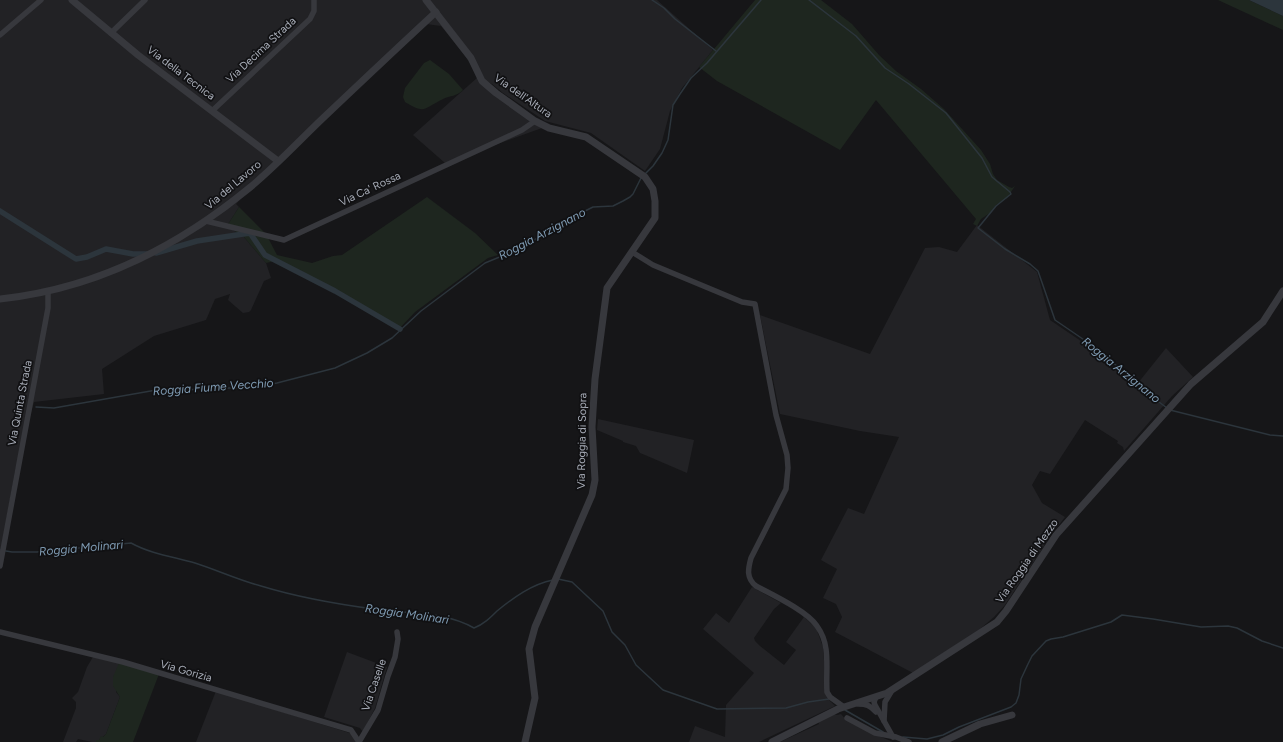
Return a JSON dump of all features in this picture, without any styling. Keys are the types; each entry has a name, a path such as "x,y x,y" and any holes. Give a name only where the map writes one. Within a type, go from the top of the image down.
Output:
{"street":[{"path":"0,35 41,0"},
{"name":"Via della Tecnica","path":"72,0 138,55 278,161"},
{"path":"111,33 146,0"},
{"name":"Via Decima Strada","path":"212,111 310,18 314,11 314,0"},
{"name":"Via dell'Altura","path":"426,0 470,58 482,81 496,93 536,121 549,128 586,137 645,177 654,189"},
{"name":"Via del Lavoro","path":"0,299 16,298 87,280 154,253 182,237 206,221 249,188 436,12"},
{"name":"Via Ca' Rossa","path":"206,221 284,240 522,130 536,121"},
{"name":"Via Roggia di Sopra","path":"525,742 535,698 529,649 536,627 592,495 595,480 592,427 595,379 607,288 654,218 654,189"},
{"path":"632,252 653,265 742,302 755,304 776,415 787,455 788,468 786,489 751,558 748,569 749,577 751,582 756,586 800,611 817,626 821,633 826,650 828,692 830,697 844,707 867,704 884,721 893,737"},
{"name":"Via Quinta Strada","path":"0,566 48,308 48,291"},
{"name":"Via Roggia di Mezzo","path":"772,742 844,707 886,693 997,622 1006,611 1056,534 1191,384 1263,322 1283,291"},
{"name":"Via Gorizia","path":"0,632 123,662 351,730 359,742"},
{"name":"Via Caselle","path":"359,742 378,710 395,657 398,639 397,632"},
{"path":"884,721 885,702 888,695 895,688"},
{"path":"876,697 881,703 884,721"},
{"path":"942,742 980,724 1012,715"},
{"path":"847,718 875,733 909,742"}],"shaded area":[{"path":"0,0 657,0 713,50 682,88 670,111 660,149 645,171 591,133 545,121 492,84 479,78 542,128 445,163 413,135 478,77 466,57 441,26 426,24 256,183 236,204 239,207 227,226 244,237 266,263 271,278 264,281 249,312 243,313 228,300 230,294 215,299 206,320 154,336 102,369 104,394 34,402 15,471 0,555"},
{"path":"755,0 821,0 852,24 879,55 896,71 921,89 944,109 981,150 990,164 993,174 997,180 1012,188 1015,186 1007,198 996,205 990,213 981,219 977,226 973,224 976,219 876,100 840,150 717,81 699,67"},
{"path":"1218,0 1249,0 1283,16 1283,30"},
{"path":"1249,0 1283,0 1283,16"},
{"path":"430,60 449,74 463,90 458,94 443,99 425,109 421,109 405,102 403,97 405,88 424,63"},
{"path":"427,197 475,233 498,255 488,258 415,312 398,330 361,306 275,261 266,263 244,237 227,226 239,207 266,234 277,255 312,263 333,256 342,255"},
{"path":"977,225 1037,272 1050,320 1109,363 1138,383 1166,348 1193,377 1172,396 1124,451 1123,447 1117,443 1118,441 1085,420 1050,474 1040,471 1032,485 1042,503 1065,517 1005,605 994,617 980,629 913,673 835,632 842,617 836,604 823,598 837,569 821,560 848,508 864,514 899,437 860,431 780,414 760,315 870,354 925,248 939,247 957,252"},
{"path":"598,419 694,440 687,473 640,453 636,446 623,442 597,430"},
{"path":"752,587 781,603 774,609 754,638 760,646 784,665 796,650 786,642 804,617 816,628 823,647 827,698 835,706 759,742 689,742 695,726 725,737 726,705 754,673 703,629 716,613 729,623"},
{"path":"347,652 387,667 375,708 363,732 360,728 324,717"},
{"path":"93,657 119,663 116,692 120,697 106,734 99,740 92,742 78,739 76,742 63,742 76,708 76,702 72,698 78,692 87,667"},
{"path":"119,663 159,674 133,742 96,742 96,740 99,740 101,736 103,737 106,734 120,697 113,686 113,677"},
{"path":"216,691 356,735 359,742 196,742"},
{"path":"833,714 841,714 846,720 893,742 780,742 819,724 818,721"}],"waterway":[{"path":"652,0 664,8 675,19 716,51"},
{"name":"Roggia Arzignano","path":"645,174 662,153 668,140 673,105 680,94 691,78 707,63 761,0"},
{"name":"Roggia Arzignano","path":"809,0 856,36 885,68 909,84 946,113 982,158 992,177 1011,194 996,206 978,228 1005,249 1030,264 1038,271 1055,320 1096,348 1167,408"},
{"name":"Roggia Fiume Vecchio","path":"36,407 54,408 162,389 180,390 255,387 335,368 367,353 392,338 421,311 485,263 519,249 593,207 613,206 630,197 641,178"},
{"name":"Roggia Arzignano","path":"0,211 76,259 87,257 106,249 133,254 148,254"},
{"name":"Roggia Arzignano","path":"156,253 197,241 250,233 265,255 335,291 400,329"},
{"name":"Roggia Arzignano","path":"1170,410 1270,435 1283,436"},
{"name":"Roggia Molinari","path":"0,550 12,552 37,552 131,543 155,553 195,563 244,581 288,594 386,611 438,616 451,619 474,628 484,623 503,606 523,592 553,580"},
{"name":"Roggia Molinari","path":"558,579 572,582 603,611 612,632 625,645 636,665 663,690 717,709 786,708 808,702 829,699"},
{"name":"Roggia Molinari","path":"903,737 927,739 943,735 959,727 1011,707 1016,703 1019,695 1021,679 1032,656 1046,641 1111,622 1122,615 1201,627 1228,626 1237,628 1262,641 1283,648"},
{"name":"Roggia Molinari","path":"845,710 883,732"}]}
